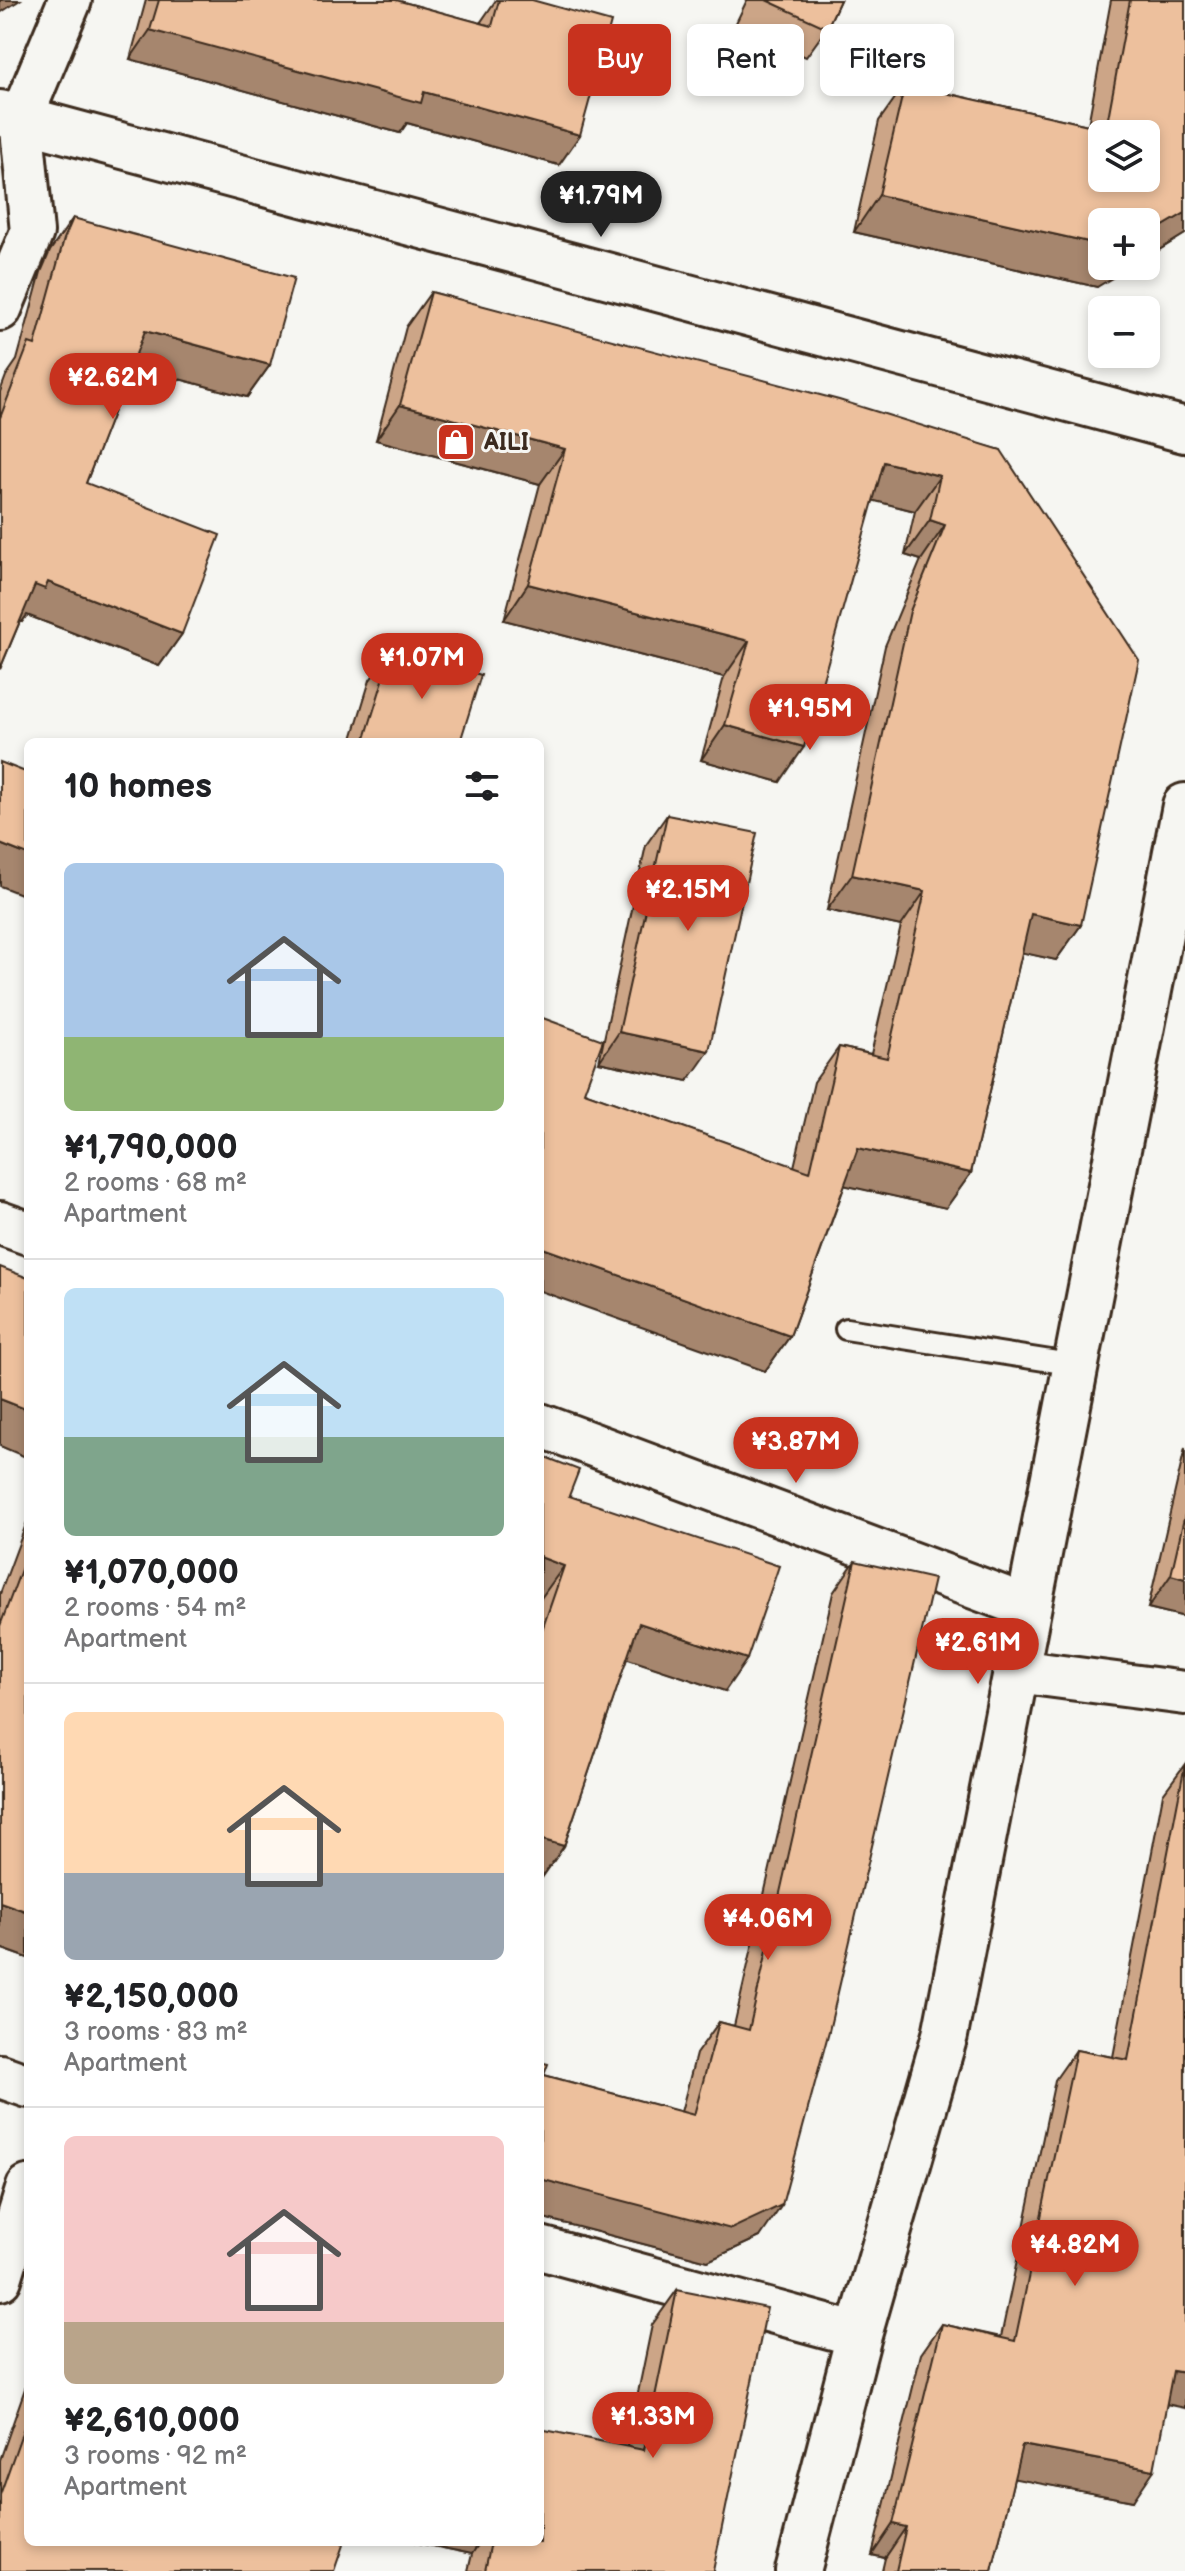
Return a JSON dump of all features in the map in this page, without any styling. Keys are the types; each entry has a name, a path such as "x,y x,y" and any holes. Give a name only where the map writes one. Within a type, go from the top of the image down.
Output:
{"street":[{"path":"0,309 32,232 10,116 70,0"},
{"path":"10,116 1185,430"},
{"path":"798,2571 859,2335 945,2035 1185,806"},
{"path":"0,1223 24,1232"},
{"path":"544,1426 1028,1607"},
{"path":"1016,1671 1185,1693"},
{"path":"0,2076 24,2085"},
{"path":"0,2279 24,2200"},
{"path":"544,2249 859,2335"}],"lane":[{"path":"846,1329 1076,1365"}],"building":[{"path":"159,0 396,0 492,26 499,0 532,0 611,22 568,24 568,96 591,96 580,135 424,92 421,103 150,30"},
{"path":"766,0 840,0 829,24 820,25"},
{"path":"1130,0 1185,0 1185,213 1160,228 1160,208 1088,208 1088,242 879,195 902,96 954,95 1088,125 1088,192 1160,192 1160,120 1108,120"},
{"path":"73,218 294,278 270,365 145,331 86,483 220,535 182,634 48,582 45,589 35,585 0,669 0,418 29,343 35,345 64,239"},
{"path":"431,292 839,400 1001,450 1139,660 1081,925 1031,914 971,1173 858,1148 790,1336 544,1248 544,1018 603,1040 584,1092 810,1172 839,1047 887,1058 925,891 852,875 910,611 945,525 930,520 940,476 884,462 804,747 725,725 749,641 528,584 565,449 400,405"},
{"path":"393,648 481,675 461,738 365,738"},
{"path":"0,762 24,771 24,853 0,844"},
{"path":"667,815 757,833 709,1051 619,1032"},
{"path":"0,1267 24,1276 24,1408 0,1399"},
{"path":"544,1457 579,1470 569,1496 779,1566 747,1659 639,1623 564,1846 544,1840 544,1624 564,1566 544,1558"},
{"path":"1185,1514 1185,1579 1171,1575"},
{"path":"855,1561 934,1579 829,2031 782,2205 731,2229 544,2180 544,2075 694,2115 719,2022 749,2030"},
{"path":"24,1562 24,1911 0,1902 0,1626"},
{"path":"1185,1764 1185,2373 1173,2371 1154,2470 1022,2445 992,2571 896,2571 906,2527 893,2524 942,2324 1015,2341 1076,2050 1128,2060"},
{"path":"677,2290 767,2308 713,2571 485,2571 490,2546 544,2546 544,2430 644,2450"},
{"path":"24,2427 24,2546 343,2546 334,2571 0,2571 0,2495"}],"place":[{"name":"AILI","path":"456,442"}]}
